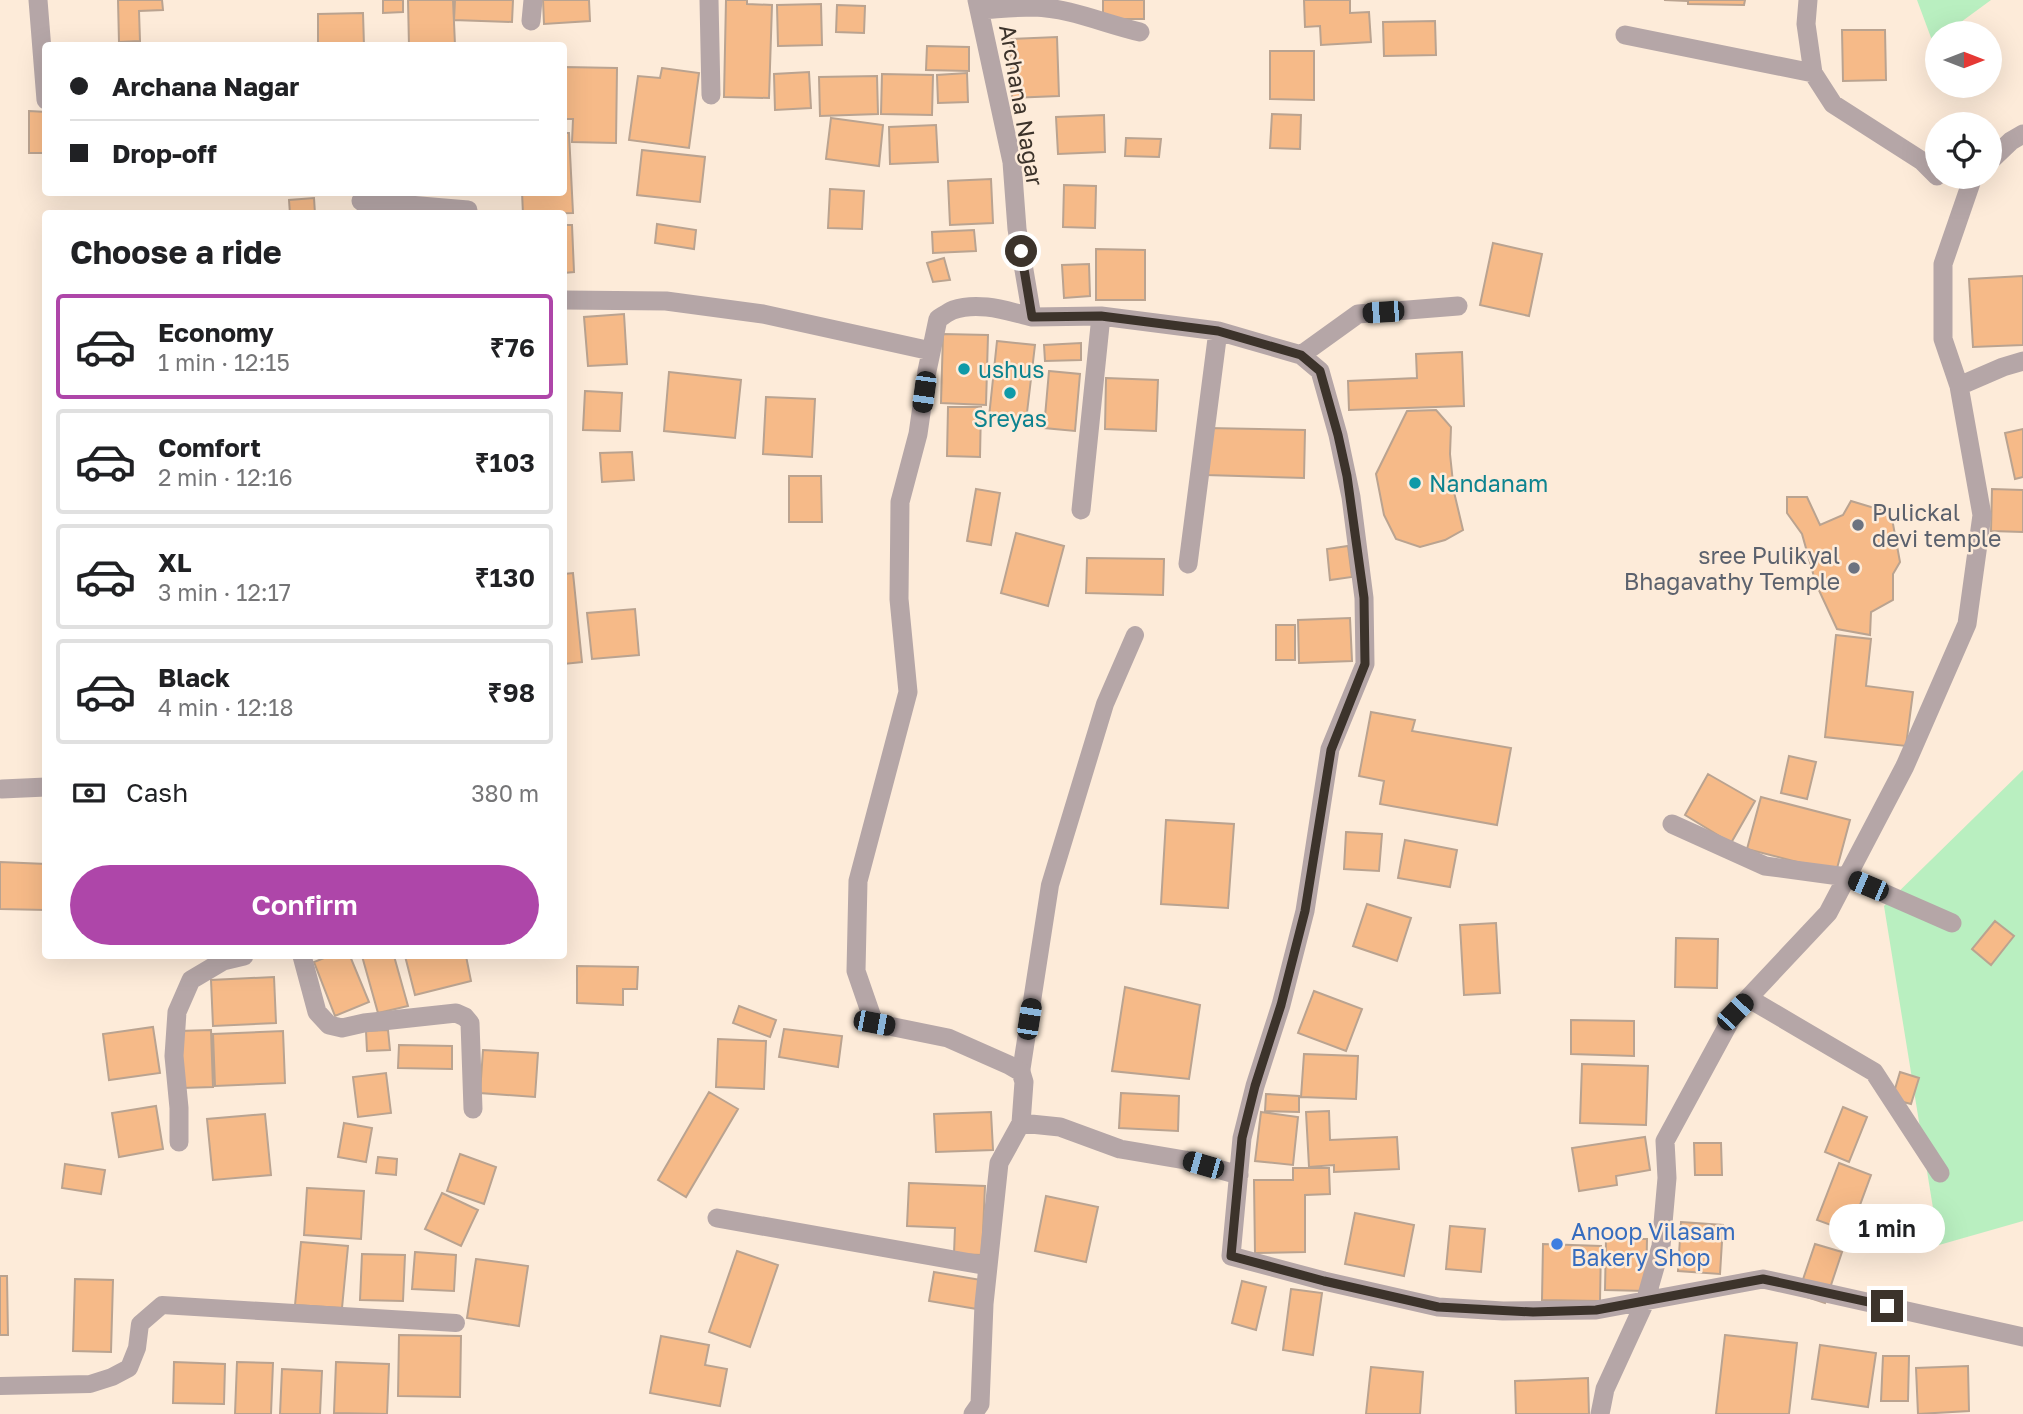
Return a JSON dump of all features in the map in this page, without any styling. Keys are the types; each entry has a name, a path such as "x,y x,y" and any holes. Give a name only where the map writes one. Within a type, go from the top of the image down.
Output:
{"street":[{"path":"38,0 42,50"},
{"path":"531,21 533,0"},
{"path":"709,0 711,95"},
{"path":"1808,0 1806,24 1814,73 1833,104 1925,164"},
{"path":"978,5 1035,7 1070,12 1140,32"},
{"name":"Archana Nagar","path":"978,5 1012,162 1017,229 1032,317"},
{"path":"1625,35 1814,73"},
{"path":"2002,150 2023,134"},
{"path":"1952,189 1964,201"},
{"path":"1600,1414 1605,1389 1645,1302 1661,1246 1667,1178 1665,1141 1735,1012 1828,913 1905,766 1967,624 1982,516 1959,386 1943,339 1943,264 1968,189"},
{"path":"361,201 457,210"},
{"path":"567,300 666,301 763,314 931,351"},
{"path":"1301,355 1358,314 1458,306"},
{"path":"973,1414 980,1404 985,1304 999,1163 1021,1123 1024,1082 1021,1072 1009,1065 948,1038 874,1023 856,971 858,881 908,692 899,599 900,502 918,434 938,319 953,310 973,307 995,307 1032,317 1101,316 1218,331 1301,355 1320,371 1338,435 1351,497 1364,598 1365,664 1331,750 1305,911 1242,1138 1231,1256 1438,1307 1533,1312 1596,1310 1763,1279 2023,1337"},
{"path":"1081,510 1101,316"},
{"path":"1188,564 1218,331"},
{"path":"1959,386 2023,360"},
{"path":"2,789 42,787"},
{"path":"1672,824 1765,866 1847,877 1952,923"},
{"path":"180,1142 180,1108 174,1056 177,1012 191,980 231,959"},
{"path":"303,959 317,1012 329,1025 342,1028 456,1013 465,1017 470,1023 472,1109"},
{"path":"1748,999 1874,1072 1940,1173"},
{"path":"1021,1123 1060,1127 1120,1149 1185,1160 1239,1175"},
{"path":"716,1218 988,1266"}],"lane":[{"path":"1021,1072 1050,885 1105,704 1135,635"},
{"path":"0,1386 90,1384 112,1377 129,1368 137,1348 141,1324 162,1305 456,1323"}],"green space":[{"path":"1917,0 1991,0 1962,21 1925,22"},
{"path":"2023,770 2023,1221 1939,1245 1884,906"}],"building":[{"path":"118,0 162,0 163,10 139,11 140,41 119,42"},
{"path":"383,0 403,0 403,12 383,13"},
{"path":"408,0 453,0 455,42 409,42"},
{"path":"455,0 513,0 512,22 454,20"},
{"path":"543,0 589,0 590,21 544,24"},
{"path":"726,0 747,0 747,4 772,5 769,98 724,97"},
{"path":"1103,0 1144,0 1144,19 1103,19"},
{"path":"1304,0 1350,0 1350,13 1369,12 1371,42 1321,45 1320,26 1305,27"},
{"path":"1664,0 1745,0 1744,5 1688,4 1688,1"},
{"path":"821,4 822,45 778,46 777,5"},
{"path":"837,5 865,6 864,33 836,32"},
{"path":"363,13 364,42 318,42 318,14"},
{"path":"1435,21 1436,55 1384,56 1383,22"},
{"path":"1842,30 1885,30 1886,80 1843,81"},
{"path":"1057,37 1059,96 1012,98 1010,39"},
{"path":"927,46 969,47 969,71 926,70"},
{"path":"1270,51 1314,51 1314,100 1270,99"},
{"path":"567,67 617,68 616,143 572,142 573,119 567,119"},
{"path":"662,68 699,73 689,148 629,140 638,76 660,78"},
{"path":"809,72 811,108 775,110 774,74"},
{"path":"967,73 968,102 938,103 937,75"},
{"path":"882,74 933,75 932,115 881,114"},
{"path":"877,76 878,114 820,116 819,77"},
{"path":"29,111 42,112 42,153 29,153"},
{"path":"1272,114 1301,115 1300,149 1270,148"},
{"path":"1104,115 1105,152 1058,154 1056,117"},
{"path":"831,118 883,125 879,166 826,159"},
{"path":"936,125 938,162 890,164 889,127"},
{"path":"569,133 573,213 567,213 567,210 523,210 522,196 567,196"},
{"path":"1126,138 1161,139 1159,157 1125,156"},
{"path":"642,150 705,157 700,202 637,195"},
{"path":"991,179 993,223 950,225 948,181"},
{"path":"1064,185 1096,186 1095,228 1063,227"},
{"path":"830,189 864,191 862,229 828,228"},
{"path":"314,198 315,210 290,210 289,200"},
{"path":"657,224 696,230 694,249 655,243"},
{"path":"567,225 572,225 574,272 567,273"},
{"path":"974,230 976,251 933,253 932,232"},
{"path":"1493,243 1542,254 1529,316 1480,305"},
{"path":"1096,249 1145,250 1145,300 1096,300"},
{"path":"944,258 950,280 933,282 927,263"},
{"path":"1089,264 1090,296 1064,298 1062,265"},
{"path":"2023,276 2023,345 1973,347 1969,279"},
{"path":"624,314 627,364 588,366 584,317"},
{"name":"ushus","path":"943,334 988,335 986,405 941,403"},
{"name":"Sreyas","path":"997,341 1035,345 1026,421 989,417"},
{"path":"1081,343 1081,360 1045,361 1044,345"},
{"path":"1462,352 1464,406 1349,410 1348,381 1417,378 1416,354"},
{"path":"1049,371 1080,374 1075,431 1044,428"},
{"path":"669,372 741,380 735,438 664,431"},
{"path":"1106,378 1158,380 1156,431 1105,429"},
{"path":"585,391 622,393 620,431 583,430"},
{"path":"766,397 815,399 812,457 763,454"},
{"path":"948,407 981,407 980,457 947,456"},
{"name":"Nandanam","path":"1436,410 1451,427 1450,454 1454,492 1463,530 1445,540 1420,547 1396,539 1384,515 1376,474 1407,411"},
{"path":"1207,428 1305,430 1304,478 1206,475"},
{"path":"2023,429 2023,477 2015,479 2005,433"},
{"path":"632,452 634,480 602,482 600,453"},
{"path":"789,476 821,476 822,522 789,522"},
{"path":"976,489 1000,493 991,545 967,541"},
{"path":"1992,489 2023,490 2023,532 1991,531"},
{"name":"sree Pulikyal Bhagavathy Temple","path":"1787,497 1807,497 1820,525 1843,515 1851,501 1891,513 1900,562 1893,574 1893,600 1871,612 1870,635 1837,629 1816,584 1802,534 1787,513"},
{"path":"1016,533 1064,546 1048,606 1001,593"},
{"path":"1348,546 1352,577 1330,580 1327,549"},
{"path":"1087,558 1164,559 1163,595 1086,593"},
{"path":"573,573 582,662 567,664 567,574"},
{"path":"635,609 639,655 592,659 587,613"},
{"path":"1350,618 1352,661 1299,663 1298,620"},
{"path":"1276,625 1295,625 1295,660 1276,660"},
{"path":"1836,635 1871,639 1866,686 1913,692 1906,746 1825,737"},
{"path":"1371,712 1415,720 1412,731 1511,748 1497,825 1380,804 1384,781 1359,776"},
{"path":"1789,756 1816,762 1807,799 1781,793"},
{"path":"1708,774 1755,801 1731,843 1685,815"},
{"path":"1761,797 1850,820 1836,872 1747,849"},
{"path":"1166,820 1234,824 1228,908 1161,904"},
{"path":"1346,832 1382,834 1379,871 1344,869"},
{"path":"1405,840 1457,850 1450,887 1398,878"},
{"path":"0,862 42,864 42,910 0,909"},
{"path":"1367,904 1411,918 1397,961 1353,946"},
{"path":"1995,921 2014,936 1991,965 1972,949"},
{"path":"1496,923 1500,993 1464,995 1460,925"},
{"path":"1676,938 1718,939 1717,988 1675,987"},
{"path":"322,959 351,959 369,1002 335,1016 314,962"},
{"path":"363,959 395,959 408,1006 378,1013"},
{"path":"406,959 467,959 471,981 415,995"},
{"path":"577,966 638,967 637,989 623,989 623,1005 577,1003"},
{"path":"274,977 276,1023 213,1026 211,980"},
{"path":"1125,987 1200,1005 1189,1079 1112,1071"},
{"path":"1314,991 1362,1009 1346,1051 1298,1033"},
{"path":"739,1006 776,1020 770,1037 733,1023"},
{"path":"1571,1020 1634,1021 1634,1056 1571,1054"},
{"path":"153,1027 160,1073 109,1080 103,1034"},
{"path":"784,1029 842,1036 838,1067 779,1057"},
{"path":"211,1030 213,1087 181,1088 179,1031"},
{"path":"388,1030 390,1050 367,1051 366,1031"},
{"path":"283,1031 285,1083 215,1086 213,1034"},
{"path":"718,1039 766,1041 764,1089 716,1087"},
{"path":"399,1045 452,1046 452,1069 398,1068"},
{"path":"483,1050 538,1053 535,1097 480,1093"},
{"path":"1304,1054 1358,1056 1356,1099 1301,1097"},
{"path":"1582,1064 1648,1066 1646,1125 1580,1123"},
{"path":"1900,1072 1919,1078 1911,1104 1892,1099"},
{"path":"386,1073 391,1113 358,1117 353,1077"},
{"path":"709,1092 738,1109 686,1197 658,1180"},
{"path":"1121,1093 1179,1096 1178,1131 1119,1128"},
{"path":"1266,1094 1299,1096 1299,1112 1265,1111"},
{"path":"156,1106 163,1149 119,1157 112,1113"},
{"path":"1843,1107 1867,1117 1849,1162 1825,1152"},
{"path":"1329,1111 1330,1140 1397,1137 1399,1169 1334,1172 1334,1165 1309,1167 1306,1112"},
{"path":"991,1112 993,1150 936,1152 934,1114"},
{"path":"1261,1112 1298,1117 1293,1165 1255,1161"},
{"path":"265,1114 271,1175 213,1180 207,1119"},
{"path":"344,1123 372,1128 366,1162 338,1157"},
{"path":"1645,1137 1650,1170 1616,1176 1617,1185 1579,1191 1572,1148"},
{"path":"1694,1143 1721,1143 1722,1175 1695,1175"},
{"path":"460,1154 496,1167 484,1204 447,1191"},
{"path":"378,1157 397,1159 396,1175 376,1173"},
{"path":"1839,1163 1871,1175 1850,1232 1817,1220"},
{"path":"65,1164 105,1170 101,1194 62,1188"},
{"path":"1293,1168 1329,1168 1330,1194 1305,1195 1305,1252 1255,1253 1254,1180 1293,1180"},
{"path":"909,1183 985,1186 982,1255 954,1254 955,1228 907,1226"},
{"path":"307,1188 364,1191 361,1239 304,1235"},
{"path":"442,1193 478,1210 461,1246 425,1229"},
{"path":"1046,1196 1098,1207 1086,1262 1035,1251"},
{"path":"1355,1213 1414,1225 1404,1276 1345,1264"},
{"path":"1681,1222 1723,1225 1720,1274 1678,1271"},
{"path":"1450,1226 1485,1229 1481,1272 1446,1269"},
{"path":"1606,1239 1647,1239 1646,1291 1605,1290"},
{"path":"301,1242 348,1246 342,1308 295,1305"},
{"path":"1543,1244 1601,1246 1600,1301 1542,1300"},
{"path":"1815,1244 1842,1252 1825,1303 1798,1294"},
{"path":"737,1251 778,1265 750,1347 709,1332"},
{"path":"415,1252 456,1255 454,1291 412,1289"},
{"path":"362,1254 405,1255 403,1301 360,1300"},
{"path":"476,1259 528,1266 519,1326 467,1318"},
{"path":"934,1272 981,1280 977,1309 929,1301"},
{"path":"0,1276 7,1276 8,1335 0,1335"},
{"path":"75,1279 113,1280 111,1352 73,1351"},
{"path":"1242,1281 1266,1287 1256,1330 1232,1323"},
{"path":"1291,1289 1322,1293 1313,1355 1283,1350"},
{"path":"399,1335 461,1336 460,1397 398,1396"},
{"path":"1725,1335 1797,1343 1789,1414 1716,1414"},
{"path":"661,1336 709,1345 705,1365 727,1369 720,1406 650,1393"},
{"path":"1820,1345 1876,1353 1868,1407 1812,1399"},
{"path":"1883,1356 1909,1356 1908,1401 1881,1401"},
{"path":"174,1362 225,1364 224,1404 173,1403"},
{"path":"237,1362 273,1363 271,1414 235,1414"},
{"path":"336,1362 389,1364 387,1414 334,1413"},
{"path":"1968,1366 1969,1411 1918,1414 1916,1368"},
{"path":"1371,1367 1423,1372 1420,1414 1366,1414"},
{"path":"282,1369 322,1371 320,1414 280,1414"},
{"path":"1588,1378 1589,1414 1516,1414 1515,1381"}],"place":[{"name":"ushus","path":"964,369"},
{"name":"Sreyas","path":"1010,393"},
{"name":"Nandanam","path":"1415,483"},
{"name":"Pulickal devi temple","path":"1858,525"},
{"name":"sree Pulikyal Bhagavathy Temple","path":"1854,568"},
{"name":"Anoop Vilasam Bakery Shop","path":"1557,1244"}],"route":[{"path":"1021,251 1032,317 1101,316 1218,331 1301,355 1320,371 1338,435 1351,497 1364,598 1365,664 1331,750 1305,911 1242,1138 1231,1256 1438,1307 1533,1312 1596,1310 1763,1279 1887,1306"}]}
